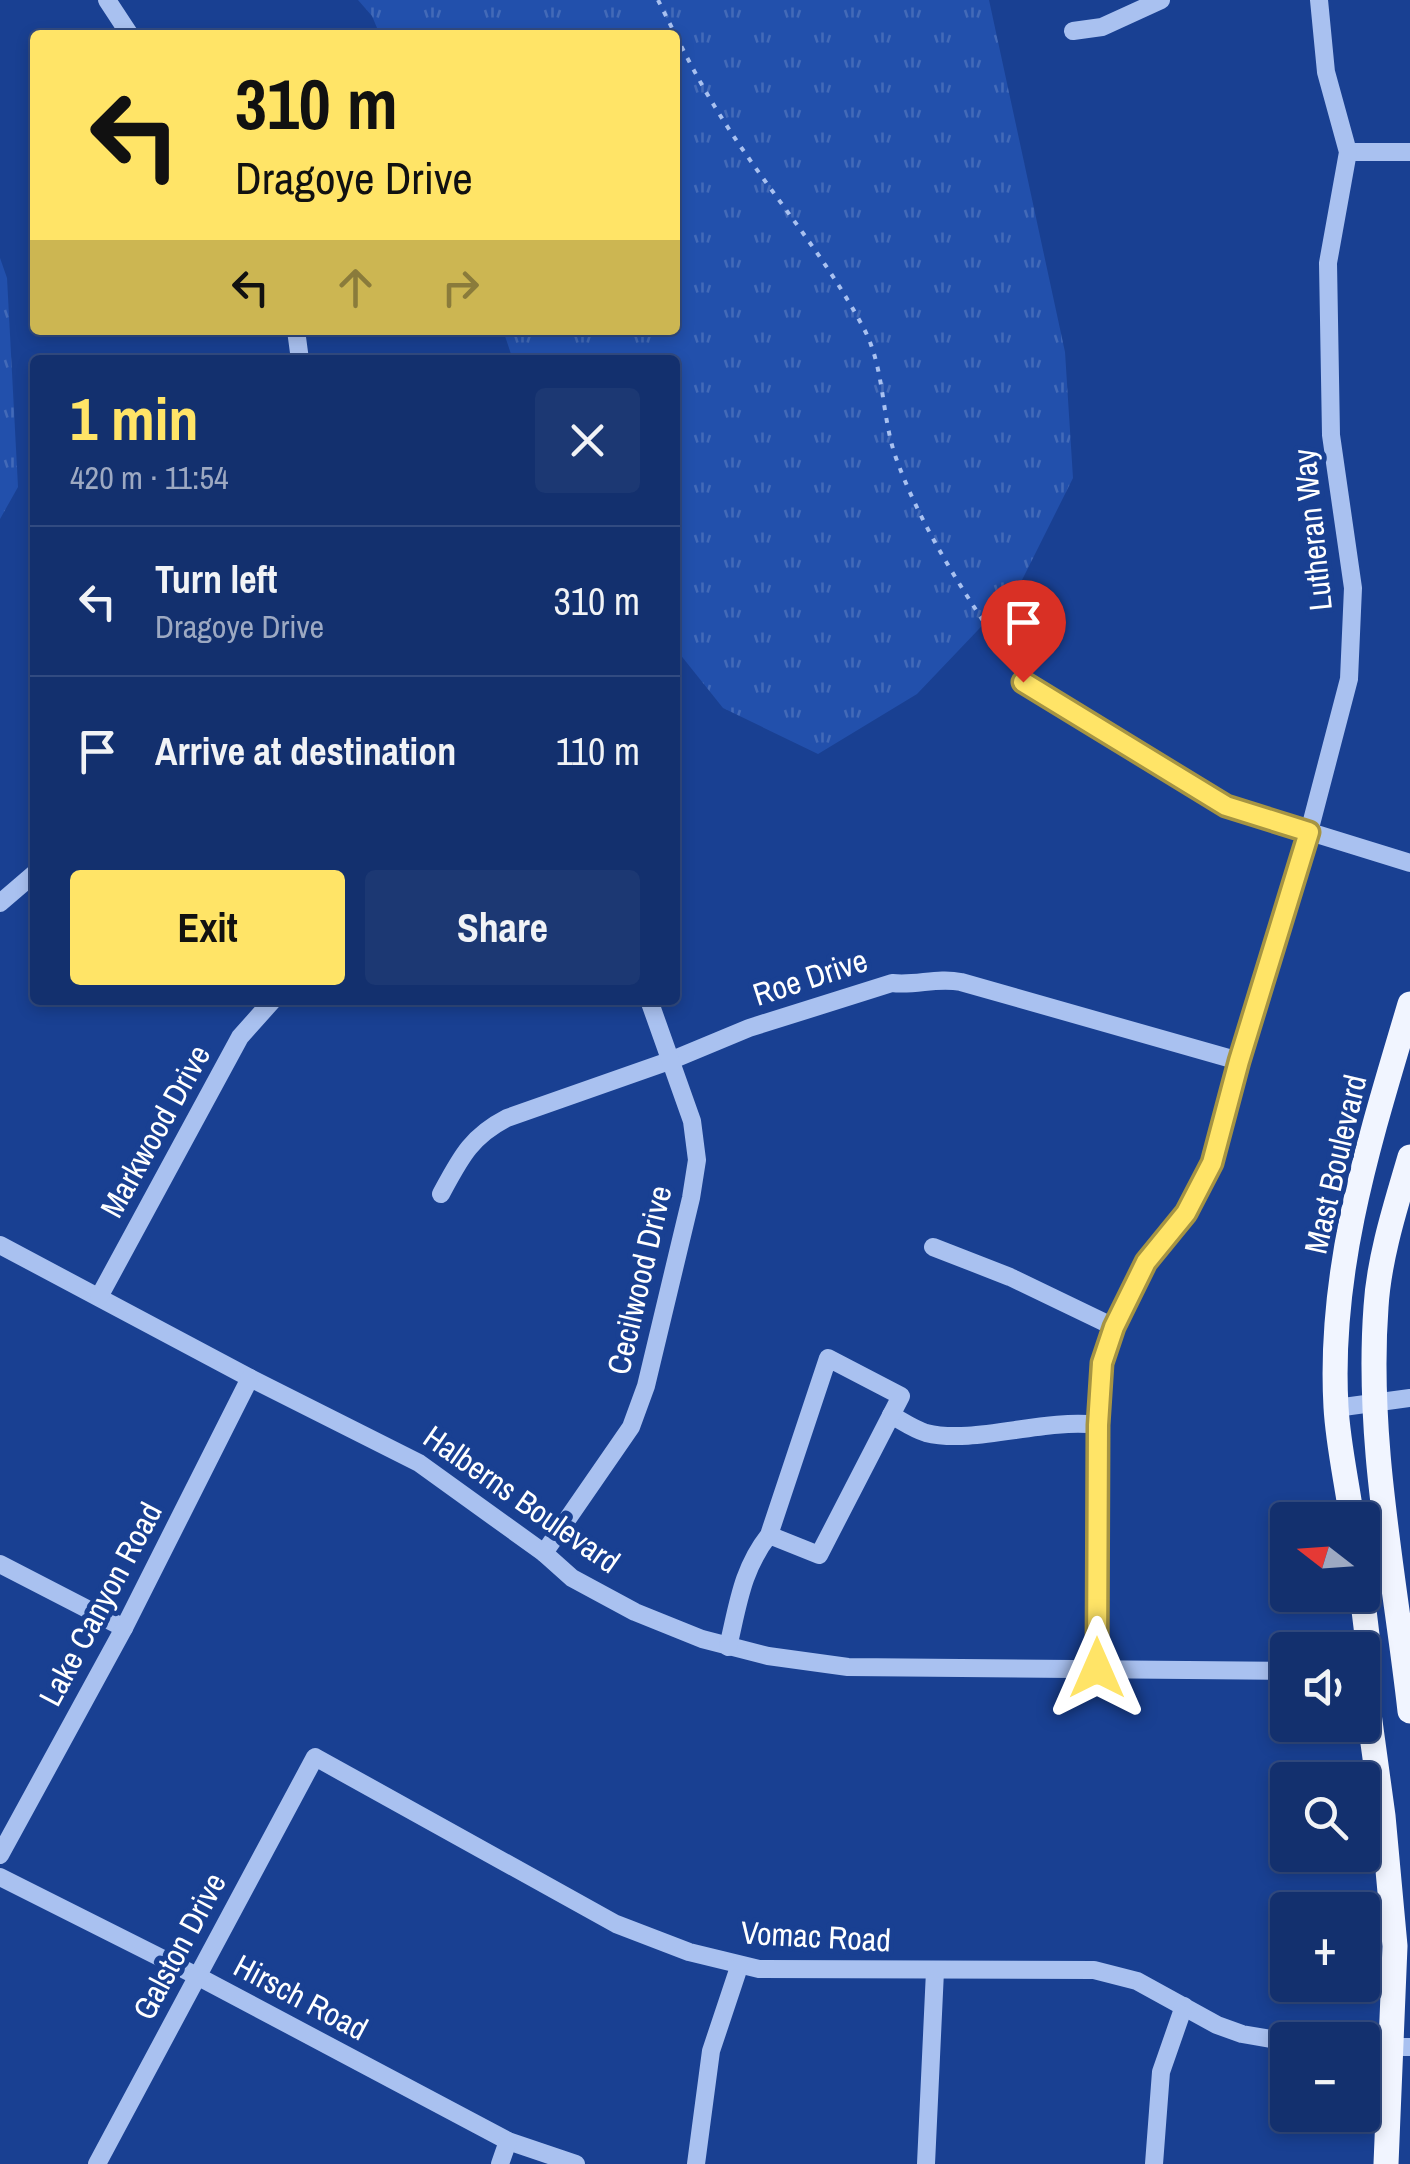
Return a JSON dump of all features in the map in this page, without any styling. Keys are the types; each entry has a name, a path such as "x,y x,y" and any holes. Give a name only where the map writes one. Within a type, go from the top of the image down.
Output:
{"main road":[{"name":"Mast Boulevard","path":"1349,1502 1336,1408 1339,1290 1363,1162 1410,1004"},
{"path":"1410,1158 1392,1221 1376,1303 1374,1403 1410,1711"},
{"path":"1380,1667 1407,1664"},
{"path":"1372,1742 1394,1928 1401,2047 1386,2164"}],"street":[{"path":"107,0 127,30"},
{"path":"1073,31 1102,27 1161,0"},
{"name":"Lutheran Way","path":"1097,1668 1102,1363 1114,1327 1146,1262 1186,1213 1212,1163 1346,698 1354,588 1331,435 1328,264 1348,152 1326,72 1320,0"},
{"path":"1348,152 1410,152"},
{"path":"1023,682 1226,806 1410,863"},
{"path":"0,903 30,877"},
{"name":"Roe Drive","path":"441,1194 463,1154 482,1131 507,1118 672,1060 749,1028 892,983 910,985 942,978 1239,1061"},
{"name":"Markwood Drive","path":"99,1297 240,1037 269,1005"},
{"name":"Cecilwood Drive","path":"544,1553 631,1428 646,1386 691,1198 696,1160 692,1122 651,1005"},
{"name":"Halberns Boulevard","path":"0,1244 419,1463 544,1553 572,1578 635,1612 728,1647 781,1659 848,1666 1270,1671"},
{"path":"933,1247 1010,1277 1114,1327"},
{"path":"728,1647 742,1581 752,1556 769,1534 828,1358 901,1396 819,1555 769,1534"},
{"name":"Lake Canyon Road","path":"0,1855 124,1628 250,1378"},
{"path":"1336,1408 1410,1398"},
{"path":"891,1415 920,1431 946,1436 1075,1422 1098,1425"},
{"path":"0,1564 124,1628"},
{"name":"Vomac Road","path":"316,1758 616,1924 664,1944 739,1966 1094,1970 1136,1981 1242,2034 1270,2039"},
{"name":"Galston Drive","path":"97,2164 316,1758"},
{"name":"Hirsch Road","path":"0,1878 197,1976 508,2141 576,2164"},
{"path":"696,2164 712,2051 739,1966"},
{"path":"926,2164 934,1971"},
{"path":"1154,2164 1161,2072 1184,2006"},
{"path":"500,2164 508,2141"}],"path":[{"path":"658,0 674,30"},
{"path":"680,41 716,109 821,257 866,330 882,382 894,454 916,507 947,566 1023,682"}],"green space":[{"path":"358,0 989,0 1065,352 1073,478 1018,588 917,694 818,754 723,708 680,654 680,355 511,355 505,335 680,335 680,30 378,30"},
{"path":"0,258 7,278 18,487 0,519"}],"route":[{"path":"1023,682 1226,806 1309,832 1212,1163 1186,1213 1146,1262 1114,1327 1102,1363 1097,1668"}]}
